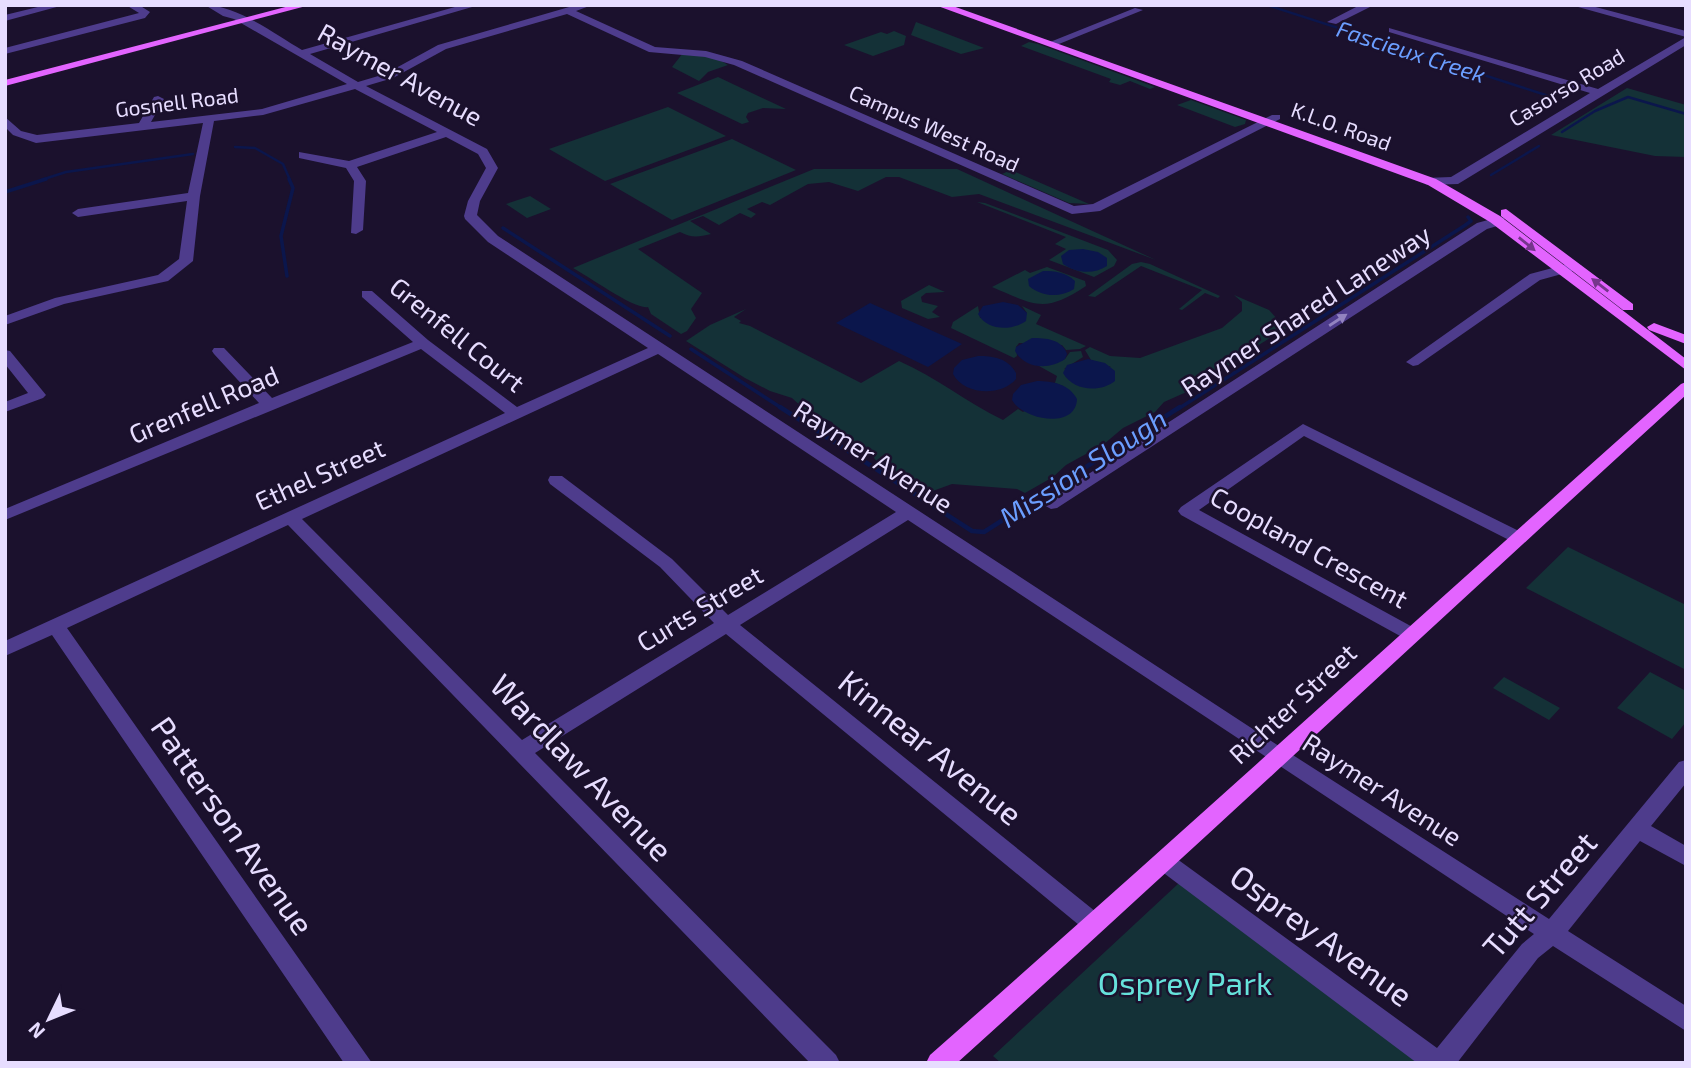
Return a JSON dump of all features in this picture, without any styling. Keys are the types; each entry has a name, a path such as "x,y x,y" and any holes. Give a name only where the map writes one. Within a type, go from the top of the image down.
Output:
{"main road":[{"path":"5,83 285,5"},
{"path":"5,77 304,5"},
{"name":"K.L.O. Road","path":"940,5 1055,42"},
{"name":"K.L.O. Road","path":"961,5 1055,42 1442,179 1520,223 1686,350"},
{"name":"K.L.O. Road","path":"1442,179 1686,366"},
{"path":"1654,327 1686,340"},
{"name":"Richter Street","path":"939,1063 1093,923 1165,862 1278,756 1686,387"}],"street":[{"path":"5,51 142,16 145,12 131,5"},
{"name":"Raymer Avenue","path":"210,5 242,19 356,85 483,152 492,168 488,182 473,199 470,216 493,239 1278,756 1686,1020"},
{"name":"Raymer Avenue","path":"227,5 239,11 242,19"},
{"path":"301,53 474,5"},
{"name":"Gosnell Road","path":"5,120 18,133 36,139 263,112 389,76 442,47 587,5"},
{"path":"1332,22 1369,5"},
{"path":"1576,5 1686,34"},
{"path":"5,18 52,6"},
{"path":"1055,42 1138,10"},
{"name":"Campus West Road","path":"568,11 653,50 706,54 738,64 1072,211 1096,208 1271,120"},
{"path":"1393,30 1597,92"},
{"name":"Casorso Road","path":"1442,179 1469,170 1686,40"},
{"path":"143,126 158,99"},
{"path":"5,321 60,300 163,278 186,261 194,196 209,120"},
{"path":"303,155 350,164 449,132"},
{"path":"350,164 360,181 356,230"},
{"path":"78,213 194,196"},
{"name":"Raymer Shared Laneway","path":"1051,504 1482,226 1499,221"},
{"path":"1413,362 1535,277 1576,266"},
{"name":"Grenfell Court","path":"367,294 422,343 516,414"},
{"name":"Grenfell Road","path":"5,515 422,343"},
{"name":"Ethel Street","path":"5,649 657,349"},
{"path":"219,351 269,404"},
{"path":"5,354 38,395 5,407"},
{"name":"Coopland Crescent","path":"1411,635 1187,511 1303,429 1519,538"},
{"name":"Kinnear Avenue","path":"556,480 666,563 726,624 1093,923"},
{"name":"Curts Street","path":"521,751 907,513"},
{"name":"Wardlaw Avenue","path":"290,517 827,1063"},
{"name":"Patterson Avenue","path":"55,625 359,1063"},
{"name":"Tutt Street","path":"1439,1063 1530,951 1552,933 1686,768"},
{"path":"1638,829 1686,857"},
{"name":"Osprey Avenue","path":"1165,862 1439,1063"}],"green space":[{"path":"916,22 984,48 961,54 911,35"},
{"path":"894,31 906,36 904,45 873,56 844,45 881,32 887,34"},
{"path":"1029,42 1155,87 1150,89 1130,81 1120,85 1109,82 1111,79 1021,46"},
{"path":"683,53 718,59 728,65 708,72 699,81 672,67"},
{"path":"718,77 786,109 763,108 748,113 746,117 749,122 742,124 677,93"},
{"path":"1627,88 1686,105 1686,157 1655,156 1551,135"},
{"path":"1191,100 1246,120 1245,124 1235,127 1177,105"},
{"path":"668,107 726,136 605,181 549,149"},
{"path":"732,139 796,170 672,220 610,184"},
{"path":"814,169 957,169 1156,260 979,194 952,197 899,177 886,177 858,191 829,182 808,184 770,205 762,202 747,209 756,214 751,218 740,213 719,225 703,216 690,221 711,234 695,236 680,232 638,249 702,293 691,309 696,318 687,331 681,334 651,314 648,307 623,298 573,268"},
{"path":"1011,170 1089,204 1069,203 1002,174"},
{"path":"530,196 551,209 527,218 506,204"},
{"path":"977,202 1108,250 1117,260 1114,266 1094,277 1049,260 1066,249 1055,244 1066,237"},
{"path":"1141,262 1220,296 1218,298 1205,293 1182,310 1179,309 1202,290 1141,266 1095,297 1088,296 1132,264"},
{"path":"1047,267 1085,281 1086,286 1060,300 1039,304 992,287 1025,270 1030,273"},
{"path":"929,285 945,292 926,293 921,297 922,302 938,306 932,312 940,317 928,319 902,308 901,301"},
{"path":"1234,295 1269,310 1286,329 1280,329 1258,345 1234,357 1230,365 1212,371 1191,390 1164,402 1155,412 1123,428 1104,444 1066,465 1053,477 1025,493 1017,489 952,484 930,492 916,487 911,480 877,462 872,455 854,449 832,422 806,411 792,398 770,391 745,378 686,341 710,325 746,309 734,317 741,321 739,323 750,326 861,383 899,361 1003,420 1018,409 1023,412 1063,386 1055,383 1057,376 1039,366 1065,359 1070,352 1081,351 1083,357 1064,369 1111,367 1091,360 1085,350 1090,347 1110,356 1140,358 1222,328 1242,311 1242,302"},
{"path":"978,306 980,318 1027,313 1022,306 1041,315 1036,324 1086,346 1066,350 1062,345 1019,343 1016,347 1017,356 1014,358 951,328 953,322"},
{"path":"1568,547 1686,605 1686,670 1526,588"},
{"path":"1650,672 1686,691 1686,722 1672,739 1617,708"},
{"path":"1504,677 1560,708 1549,720 1493,688"},
{"name":"Osprey Park","path":"1179,883 1420,1063 1001,1063 993,1056"}],"shaded area":[{"path":"1069,250 1098,252 1107,258 1107,266 1085,272 1063,264 1061,256"},
{"path":"1043,271 1068,276 1075,281 1074,289 1057,295 1034,290 1029,286 1028,279"},
{"path":"1003,302 1018,305 1027,313 1026,321 1014,327 1000,328 987,324 978,314 983,306"},
{"path":"870,303 962,344 928,367 836,323"},
{"path":"1032,338 1057,342 1065,349 1065,359 1045,366 1025,361 1015,351 1016,347"},
{"path":"978,356 995,357 1009,364 1016,373 1016,379 1001,389 992,391 974,390 965,386 953,374 954,368 962,360"},
{"path":"1088,359 1105,363 1115,371 1115,381 1102,387 1087,388 1067,379 1063,373 1067,365"},
{"path":"1037,381 1055,383 1070,390 1077,399 1074,409 1068,415 1048,419 1027,413 1018,407 1012,400 1013,394 1021,385"}],"waterway":[{"name":"Fascieux Creek","path":"1267,5 1555,98"},
{"name":"Fascieux Creek","path":"1562,132 1595,111 1628,97 1686,114"},
{"name":"Mission Slough","path":"1491,175 1539,146"},
{"name":"Mission Slough","path":"235,147 255,148 283,164 290,180"},
{"name":"Mission Slough","path":"41,180 66,172 193,154"},
{"name":"Mission Slough","path":"5,192 46,179"},
{"name":"Mission Slough","path":"287,276 281,236 293,188 289,179"},
{"name":"Mission Slough","path":"1178,409 1464,226 1471,221 1468,217"},
{"name":"Mission Slough","path":"503,228 670,336"},
{"name":"Mission Slough","path":"691,349 783,409"},
{"name":"Mission Slough","path":"780,407 972,531 984,532 1180,407"}]}
